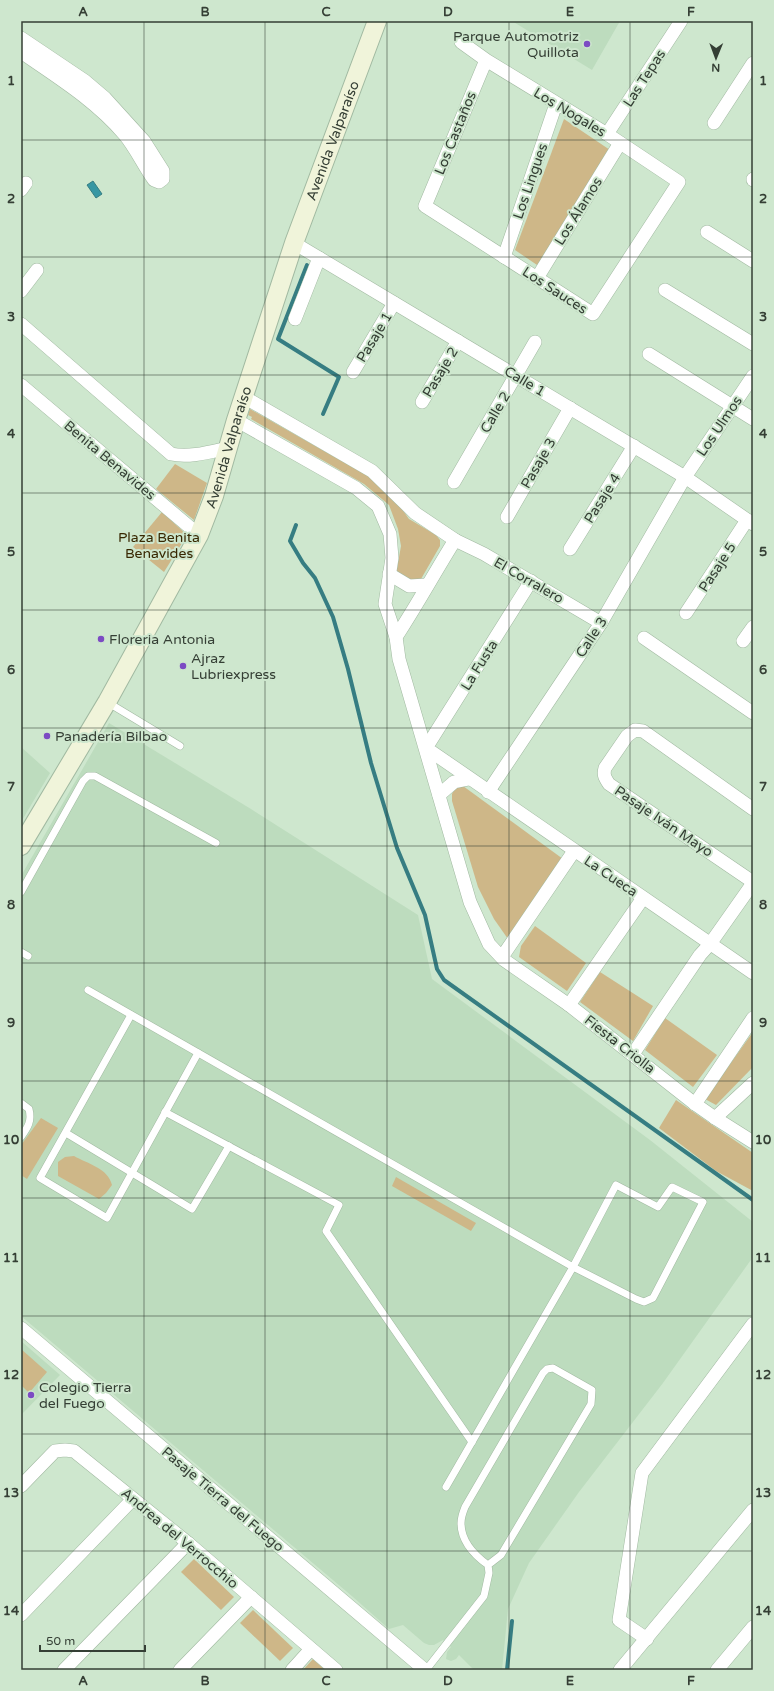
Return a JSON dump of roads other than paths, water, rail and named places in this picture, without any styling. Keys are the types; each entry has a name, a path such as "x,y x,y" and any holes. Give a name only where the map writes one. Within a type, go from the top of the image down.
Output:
{"main road":[{"name":"Avenida Valparaíso","path":"21,846 107,702 199,534 214,496 236,420 294,243 377,21"}],"street":[{"name":"Las Tepas","path":"606,134 681,21"},
{"path":"21,38 85,81 95,97 124,134 140,145"},
{"name":"Los Nogales","path":"461,42 486,60 606,134 679,182"},
{"path":"21,52 95,97"},
{"name":"Los Castaños","path":"425,206 486,60"},
{"path":"714,123 753,62"},
{"name":"Los Lingues","path":"504,257 556,104"},
{"name":"Los Álamos","path":"537,278 620,143"},
{"name":"Los Sauces","path":"425,206 593,314 679,182"},
{"path":"707,232 753,261"},
{"name":"Calle 1","path":"294,243 685,477 750,522"},
{"path":"295,319 319,258"},
{"path":"21,292 37,270"},
{"path":"665,290 753,344"},
{"name":"Pasaje 1","path":"353,372 394,303"},
{"path":"21,324 171,454 178,456 228,448"},
{"name":"Pasaje 2","path":"422,402 458,341"},
{"name":"Calle 2","path":"454,482 535,342"},
{"path":"649,354 753,419"},
{"name":"Los Ulmos","path":"685,477 753,376"},
{"name":"Benita Benavides","path":"21,385 199,534"},
{"name":"El Corralero","path":"244,397 372,470 415,513 455,540 484,554 600,623"},
{"name":"Pasaje 3","path":"507,518 570,408"},
{"path":"236,420 356,488 378,506 390,534 392,558 385,604 396,636 399,660 439,795 454,782 469,779"},
{"name":"Pasaje 4","path":"570,549 634,446"},
{"name":"Calle 3","path":"488,792 600,623 685,477"},
{"name":"Pasaje 5","path":"686,613 750,522"},
{"path":"396,636 421,599 427,585 455,540"},
{"path":"389,574 409,586 427,585"},
{"name":"La Fusta","path":"426,748 531,581"},
{"path":"744,641 753,627"},
{"path":"644,638 753,713"},
{"name":"Pasaje Iván Mayo","path":"753,809 643,732 634,730 627,736 605,768 604,777 609,784 753,883"},
{"name":"La Cueca","path":"426,748 753,973"},
{"name":"Fiesta Criolla","path":"439,795 470,902 489,944 502,957 569,1005 695,1104 753,1142"},
{"path":"502,957 574,851"},
{"path":"633,1054 700,955 710,944 753,883"},
{"path":"569,1005 643,898"},
{"path":"695,1104 753,1018"},
{"path":"715,1118 753,1082"},
{"path":"647,1639 619,1620 642,1473 753,1324"},
{"name":"Pasaje Tierra del Fuego","path":"21,1328 425,1670"},
{"name":"Andrea del Verrocchio","path":"21,1486 55,1451 71,1450 188,1543 336,1670"},
{"path":"21,1615 133,1499"},
{"path":"620,1670 753,1510"},
{"path":"64,1670 188,1543"},
{"path":"180,1670 251,1598"},
{"path":"717,1670 753,1627"},
{"path":"292,1670 312,1650"}],"lane":[{"path":"107,702 180,746"},
{"path":"21,892 83,781 88,776 95,776 216,843"},
{"path":"21,952 28,956"},
{"path":"88,990 573,1266 644,1302 653,1298 703,1202 672,1187 658,1207 616,1185 573,1266 446,1487"},
{"path":"131,1015 40,1178 107,1218 198,1053"},
{"path":"21,1103 30,1109 31,1116 28,1127 21,1137"},
{"path":"165,1112 339,1205 326,1231 472,1442"},
{"path":"66,1133 192,1209 229,1146"},
{"path":"425,1670 484,1596 489,1573 488,1565 478,1558 468,1546 461,1523 464,1507 543,1372 547,1369 553,1368 592,1390 591,1404 501,1555 488,1565"}],"water":[{"path":"93,181 102,194 96,198 87,185"}],"waterway":[{"path":"307,265 278,339 339,377 323,414"},
{"path":"296,525 290,541 303,563 315,578 333,617 348,669 371,763 397,848 425,915 437,969 444,980 753,1200"},
{"path":"507,1670 512,1621"}],"place":[{"name":"Parque Automotriz Quillota","path":"587,44"},
{"name":"Floreria Antonia","path":"101,639"},
{"name":"Ajraz Lubriexpress","path":"183,666"},
{"name":"Panadería Bilbao","path":"47,736"},
{"name":"Colegio Tierra del Fuego","path":"31,1395"}],"park label":[{"name":"Plaza Benita Benavides","path":"159,546"}]}
